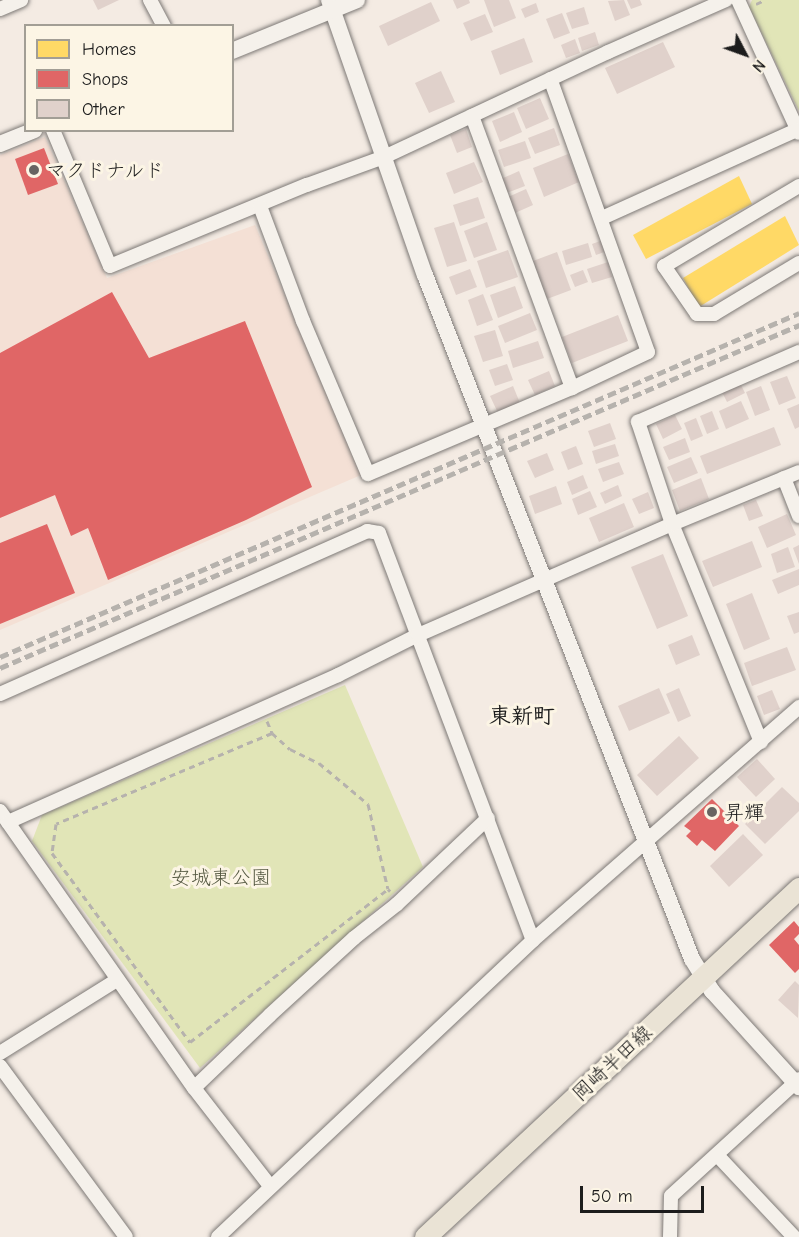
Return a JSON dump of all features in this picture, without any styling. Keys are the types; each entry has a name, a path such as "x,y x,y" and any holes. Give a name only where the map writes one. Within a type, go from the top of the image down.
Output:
{"main road":[{"name":"岡崎半田線","path":"425,1237 799,888"}],"street":[{"path":"0,9 21,0"},
{"path":"150,0 163,24"},
{"path":"234,50 331,5 357,0"},
{"path":"54,132 110,266 307,185 384,158 550,79 726,0"},
{"path":"602,218 798,130 738,0"},
{"path":"331,5 425,275 644,840 703,979 798,1083 671,1196 670,1237"},
{"path":"260,206 303,321 368,474 484,423 500,419 572,388 648,352 602,218 550,79"},
{"path":"472,116 572,388"},
{"path":"0,144 29,132"},
{"path":"799,186 664,266 698,314 714,314 799,263"},
{"path":"761,742 672,524 638,422 799,352"},
{"path":"270,1186 194,1088 4,817 338,675 418,635 672,524 799,472"},
{"path":"784,478 799,516"},
{"path":"0,693 367,531 378,533 533,940"},
{"path":"218,1237 533,940 644,840 761,742 799,707"},
{"path":"194,1088 354,938 397,904 488,818"},
{"path":"0,1053 117,980"},
{"path":"0,1066 126,1237"},
{"path":"717,1155 794,1237"}],"path":[{"path":"260,708 272,733 290,748 319,763 368,804 388,889 397,904"},
{"path":"272,733 56,824 52,853 190,1042 388,889"}],"shaded area":[{"path":"45,137 107,278 255,225 361,475 0,630 0,155"}],"green space":[{"path":"752,0 799,0 799,111 749,7"},
{"name":"安城東公園","path":"345,685 423,867 200,1068 32,841 42,815"}],"building: Homes":[{"path":"739,176 752,204 646,259 633,235"},
{"path":"785,216 799,245 699,307 683,278"}],"building: Shops":[{"path":"44,148 58,184 28,195 15,159"},
{"path":"112,292 149,358 245,321 312,487 246,520 108,580 88,528 71,536 55,495 0,518 0,353"},
{"path":"47,524 75,593 0,624 0,543"},
{"name":"昇輝","path":"712,799 739,826 715,851 702,840 697,846 686,836 691,831 684,826"},
{"path":"794,921 799,927 799,934 794,939 799,945 799,969 795,973 769,945"}],"building: Other":[{"path":"93,0 119,0 98,10"},
{"path":"453,0 469,0 470,3 457,9"},
{"path":"484,0 509,0 516,18 494,27"},
{"path":"624,0 630,15 615,21 608,1"},
{"path":"627,0 640,0 642,5 631,9"},
{"path":"431,2 440,21 388,46 379,26"},
{"path":"536,3 539,12 525,18 521,9"},
{"path":"584,7 589,24 572,29 566,13"},
{"path":"562,13 570,33 554,39 546,19"},
{"path":"485,14 493,32 471,41 463,23"},
{"path":"595,32 599,45 582,51 578,38"},
{"path":"524,38 533,62 500,75 491,51"},
{"path":"575,39 580,53 566,58 561,45"},
{"path":"663,42 675,67 617,94 605,68"},
{"path":"441,71 455,102 429,113 415,83"},
{"path":"540,98 549,119 526,129 517,108"},
{"path":"514,112 522,132 500,142 492,121"},
{"path":"554,128 560,145 535,154 528,138"},
{"path":"466,129 472,147 457,153 450,135"},
{"path":"525,141 531,158 504,167 498,150"},
{"path":"568,154 579,182 544,197 533,168"},
{"path":"474,162 483,182 454,194 446,173"},
{"path":"519,171 525,186 507,193 501,179"},
{"path":"526,189 533,205 515,213 508,197"},
{"path":"478,197 485,218 460,226 453,205"},
{"path":"454,222 467,261 447,267 434,228"},
{"path":"487,222 497,250 474,258 464,231"},
{"path":"603,240 607,251 596,255 592,244"},
{"path":"588,243 592,257 566,265 562,251"},
{"path":"508,250 518,277 486,288 477,261"},
{"path":"557,252 571,290 547,299 533,261"},
{"path":"608,262 612,277 592,283 587,269"},
{"path":"470,269 477,287 456,295 449,277"},
{"path":"583,270 588,282 575,287 570,275"},
{"path":"515,286 523,308 498,318 490,295"},
{"path":"483,294 493,320 477,326 468,300"},
{"path":"530,313 537,330 505,343 498,326"},
{"path":"618,315 628,341 572,363 562,337"},
{"path":"495,330 503,356 483,362 474,336"},
{"path":"538,341 544,358 513,368 508,351"},
{"path":"507,364 513,380 495,386 489,370"},
{"path":"549,371 555,386 535,395 528,380"},
{"path":"787,376 796,398 779,405 770,382"},
{"path":"740,383 745,393 727,402 722,392"},
{"path":"513,386 520,403 498,413 490,396"},
{"path":"761,386 770,410 755,416 746,392"},
{"path":"741,401 749,419 726,429 719,411"},
{"path":"799,404 799,427 795,429 787,409"},
{"path":"712,411 719,429 707,434 700,416"},
{"path":"675,415 682,429 663,439 656,424"},
{"path":"696,418 703,436 691,441 684,423"},
{"path":"610,423 616,439 594,447 588,431"},
{"path":"774,427 781,445 707,474 700,456"},
{"path":"685,438 690,452 669,460 663,447"},
{"path":"615,444 619,456 596,464 592,451"},
{"path":"576,446 583,464 568,470 561,452"},
{"path":"547,453 554,470 535,478 527,461"},
{"path":"691,457 698,473 674,483 667,467"},
{"path":"619,462 624,474 603,482 598,469"},
{"path":"583,475 588,488 572,495 567,482"},
{"path":"701,478 709,499 680,511 672,490"},
{"path":"618,485 622,496 605,504 600,493"},
{"path":"556,486 562,504 535,514 529,496"},
{"path":"590,491 597,507 578,515 572,499"},
{"path":"648,492 654,508 639,514 632,499"},
{"path":"756,500 763,516 749,521 743,505"},
{"path":"624,503 634,527 599,542 589,518"},
{"path":"787,514 796,535 767,548 758,527"},
{"path":"752,541 762,567 713,587 702,561"},
{"path":"799,545 799,564 793,548"},
{"path":"788,547 795,567 777,573 771,554"},
{"path":"663,554 688,616 657,629 631,567"},
{"path":"799,569 799,585 778,594 772,580"},
{"path":"752,593 770,639 744,650 726,604"},
{"path":"799,612 799,632 794,634 787,616"},
{"path":"692,635 700,655 676,665 668,645"},
{"path":"787,647 796,670 752,686 744,663"},
{"path":"659,688 670,713 629,731 618,706"},
{"path":"679,688 691,716 678,722 666,694"},
{"path":"772,690 780,709 764,715 757,696"},
{"path":"679,736 699,758 657,796 637,775"},
{"path":"757,759 775,779 756,797 737,777"},
{"path":"782,787 799,803 799,811 765,844 745,824"},
{"path":"743,834 763,855 729,887 710,866"},
{"path":"795,981 799,985 798,1018 778,1000"}],"railway":[{"path":"0,657 799,313"},
{"path":"0,668 799,325"}],"place":[{"name":"マクドナルド","path":"34,170"},
{"name":"昇輝","path":"712,812"}],"district":[{"name":"東新町","path":"522,717"}]}
